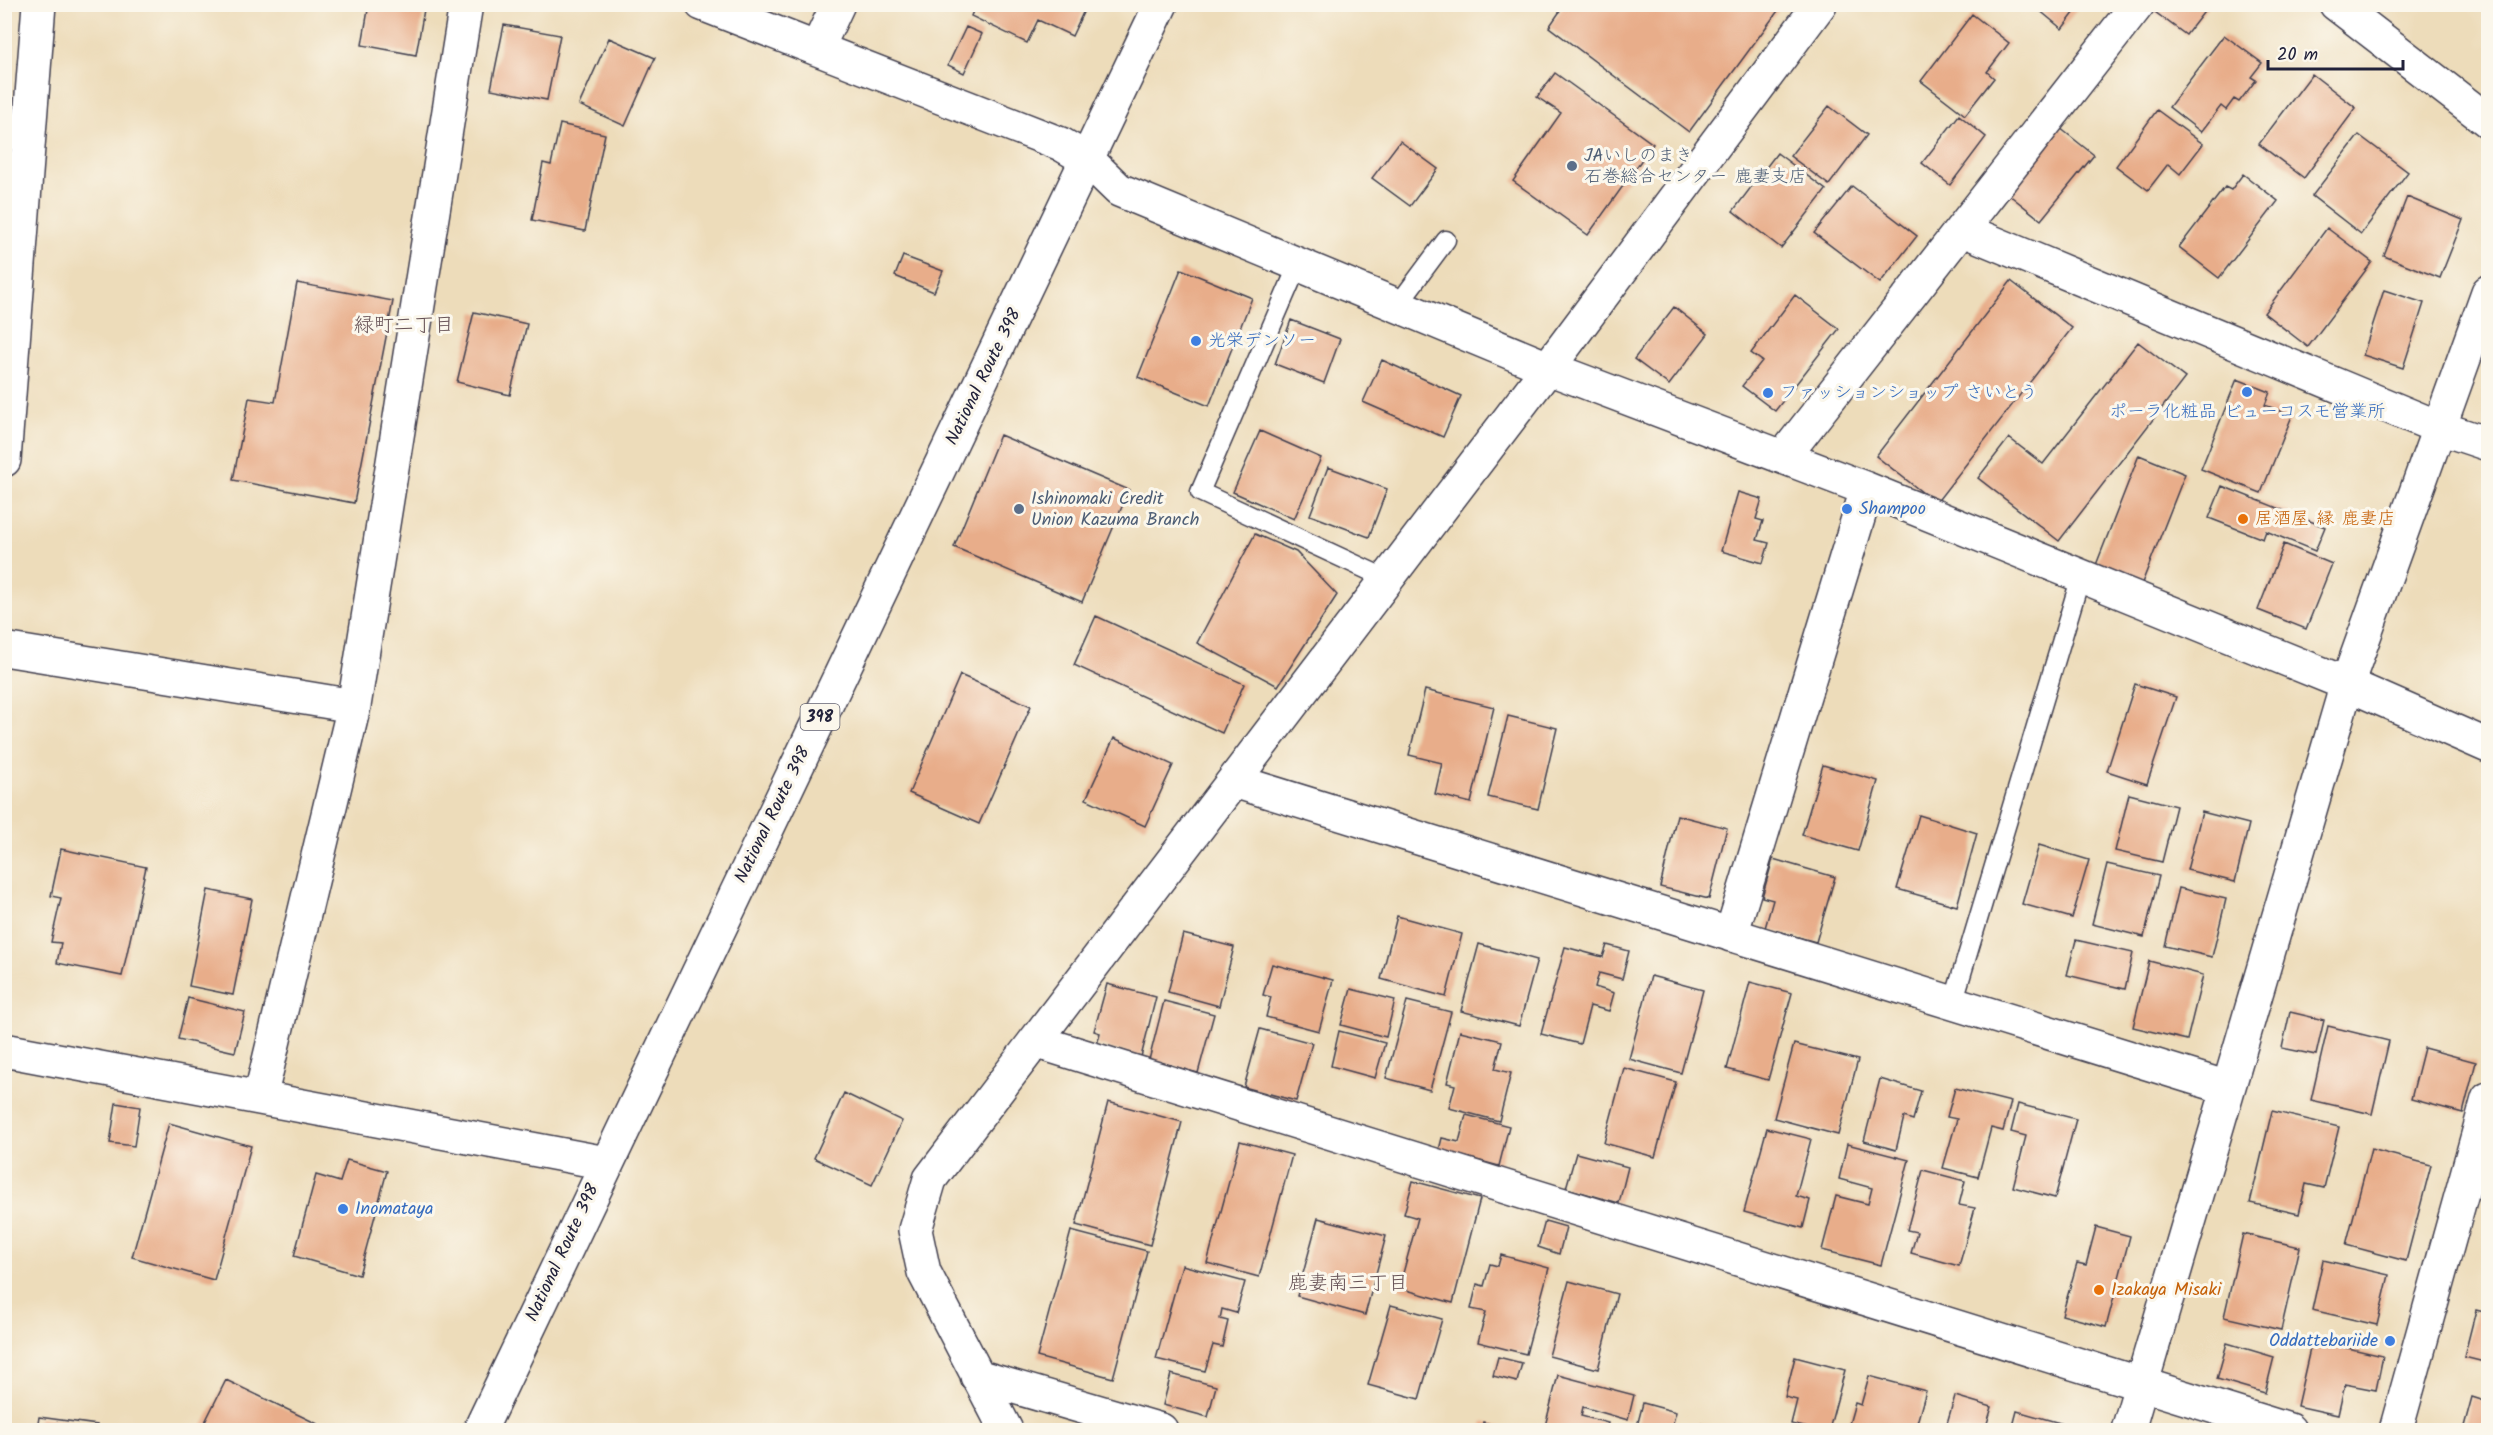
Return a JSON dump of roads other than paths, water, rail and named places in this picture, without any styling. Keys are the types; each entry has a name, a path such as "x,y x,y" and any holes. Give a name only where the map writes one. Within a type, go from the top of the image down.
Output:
{"main road":[{"path":"4,460 39,4"},
{"path":"260,1098 354,706 466,4"},
{"path":"702,4 1061,144 1088,160 1119,190 1397,306 1548,368 1867,489 2347,684 2488,746"},
{"path":"816,49 838,4"},
{"name":"National Route 398","path":"480,1431 1161,4"},
{"path":"1006,1431 924,1272 915,1230 930,1179 1548,368 1820,4"},
{"path":"1784,456 2138,4"},
{"path":"2336,4 2488,121"},
{"path":"1963,230 2440,428 2488,444"},
{"path":"2128,1431 2347,684 2488,292"},
{"path":"1731,935 1867,489"},
{"path":"4,649 354,706"},
{"path":"1234,781 2228,1088"},
{"path":"1035,1041 2289,1431"},
{"path":"4,1050 606,1163"},
{"path":"2396,1431 2488,1099"},
{"path":"977,1376 1161,1431"}],"lane":[{"path":"1397,306 1446,240"},
{"path":"1298,264 1200,492 1387,579"},
{"path":"1953,1003 2081,576"}],"place":[{"name":"JAいしのまき 石巻総合センター 鹿妻支店","path":"1572,166"},
{"name":"光栄デンソー","path":"1196,341"},
{"name":"ポーラ化粧品 ビューコスモ営業所","path":"2247,392"},
{"name":"ファッションショップ さいとう","path":"1768,393"},
{"name":"Ishinomaki Credit Union Kazuma Branch","path":"1019,509"},
{"name":"Shampoo","path":"1847,509"},
{"name":"居酒屋 縁 鹿妻店","path":"2243,519"},
{"name":"Inomataya","path":"343,1209"},
{"name":"Izakaya Misaki","path":"2099,1290"},
{"name":"Oddattebariide","path":"2390,1341"}],"district":[{"name":"緑町二丁目","path":"404,326"},
{"name":"鹿妻南三丁目","path":"1348,1284"}]}
